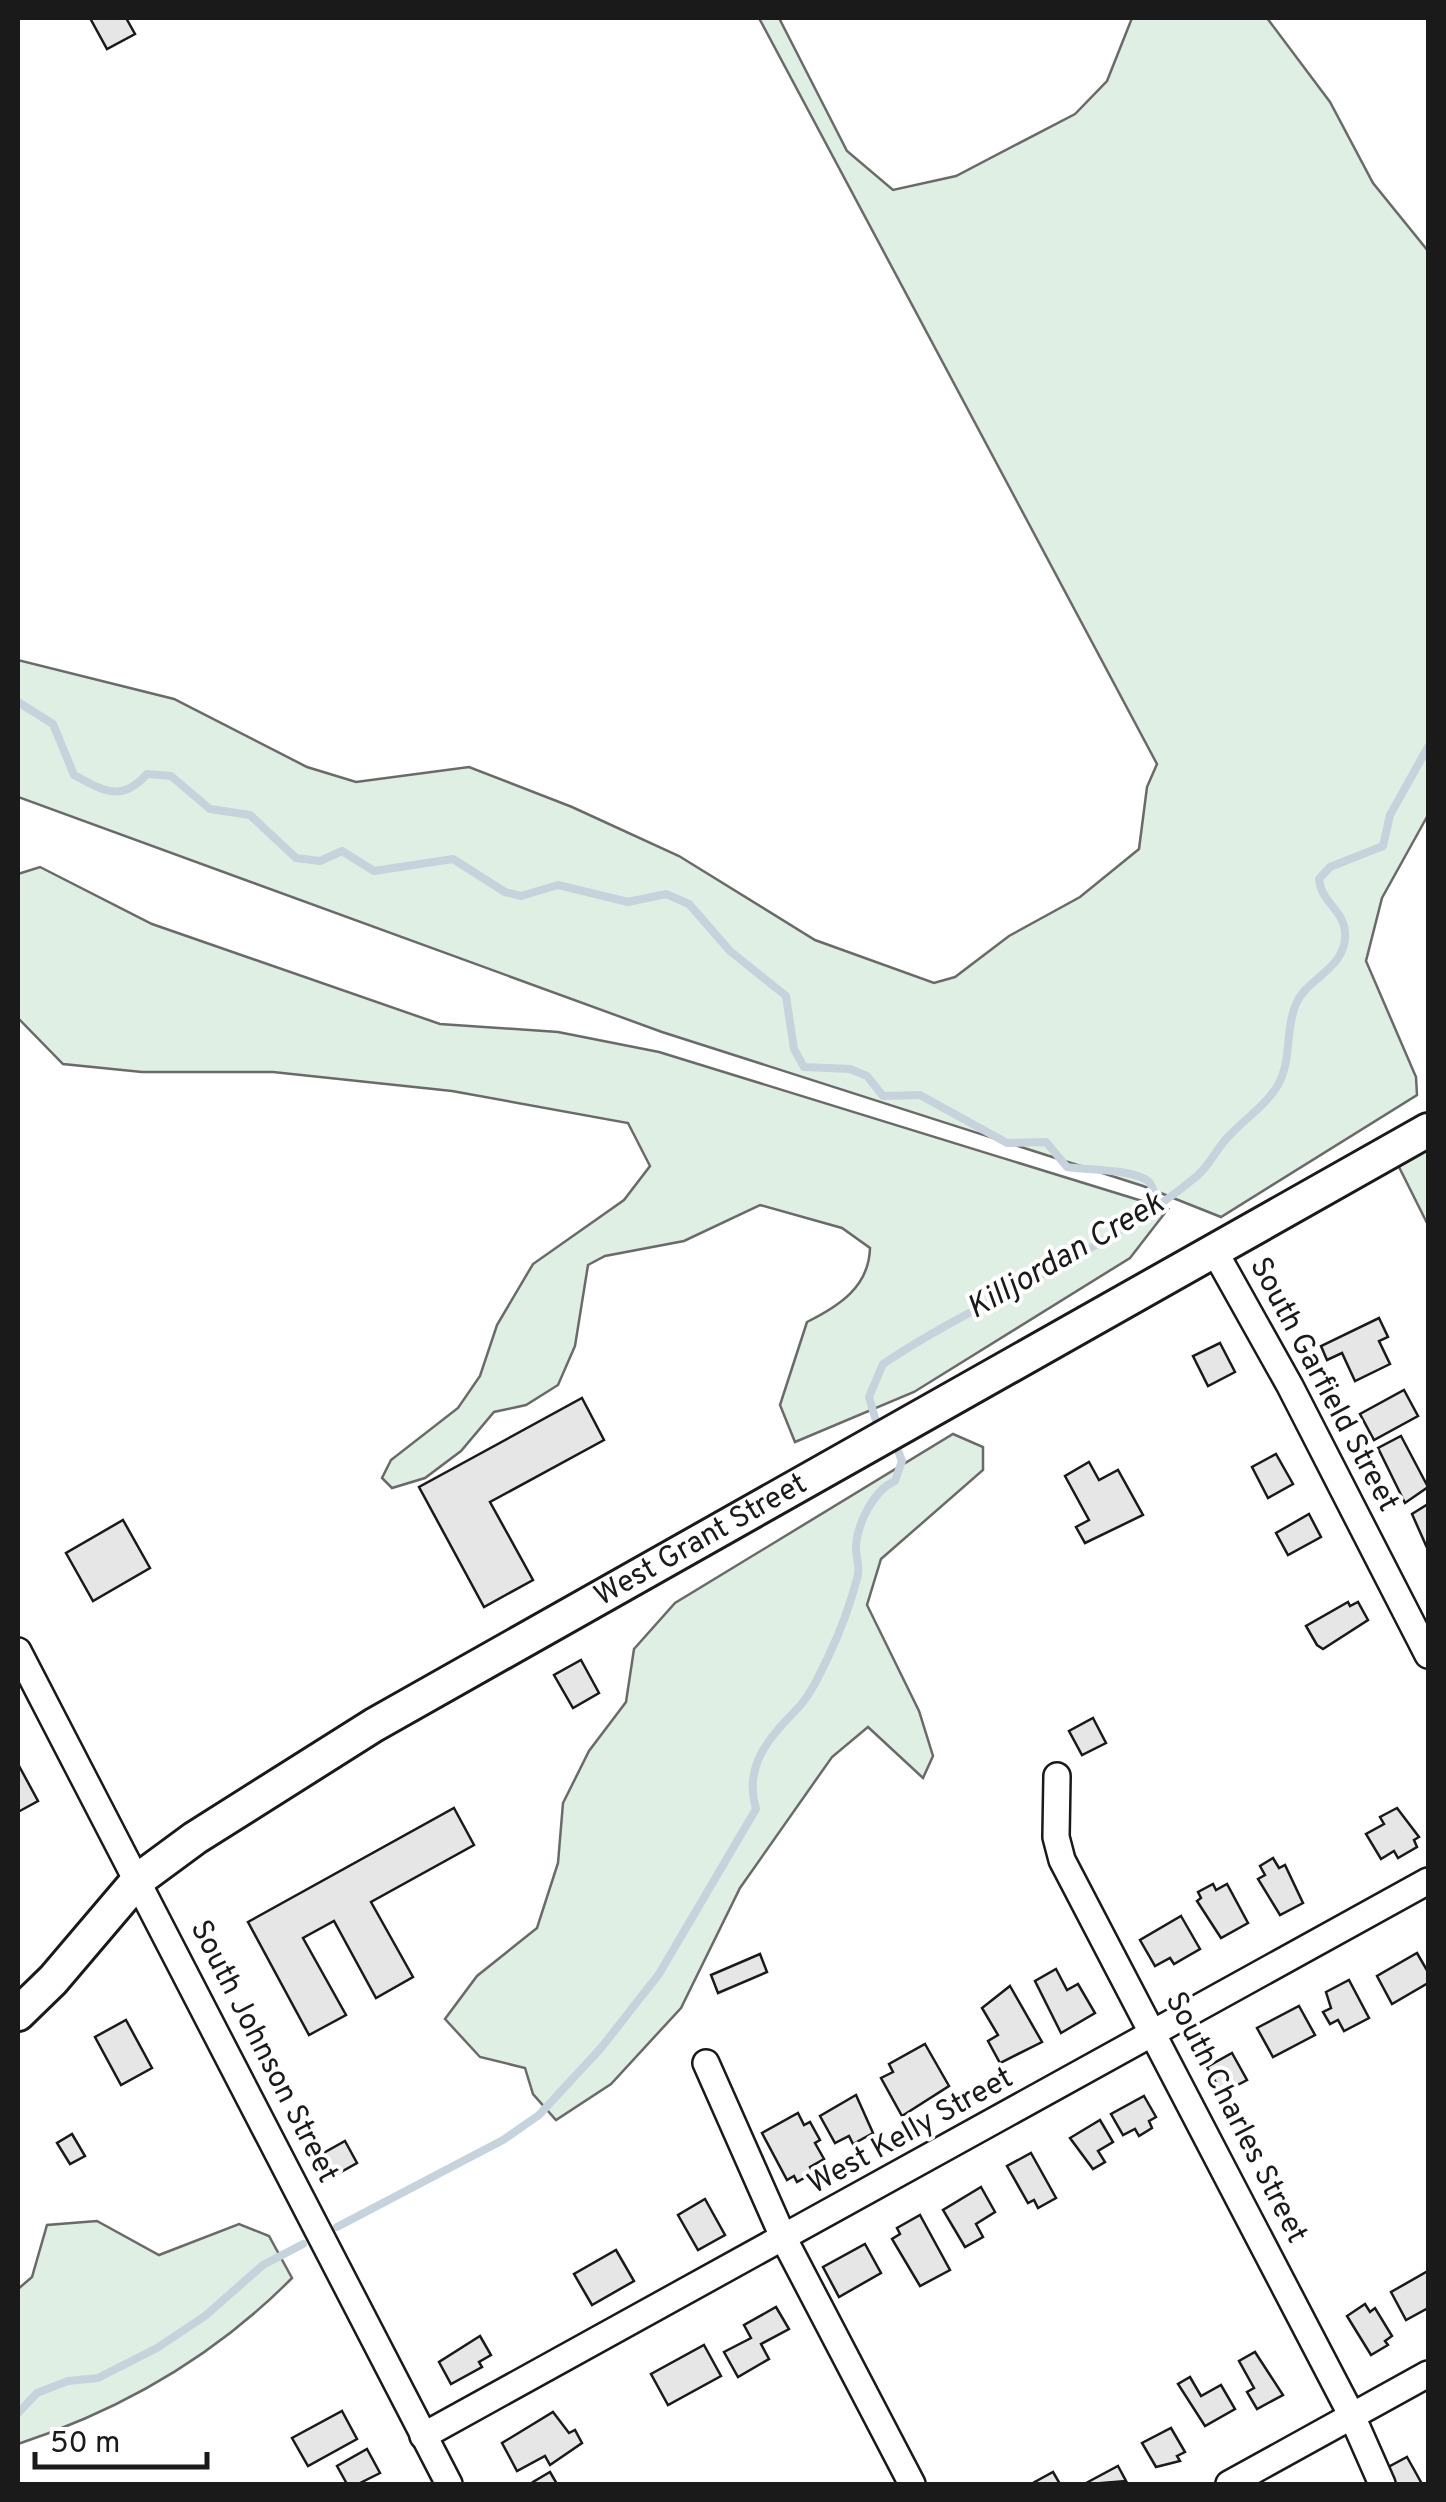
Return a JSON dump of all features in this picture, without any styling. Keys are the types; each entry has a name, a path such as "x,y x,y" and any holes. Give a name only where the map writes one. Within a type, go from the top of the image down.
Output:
{"main road":[{"name":"West Grant Street","path":"18,2014 53,1980 138,1880 195,1838 409,1704 1428,1130"}],"street":[{"name":"South Garfield Street","path":"1215,1252 1282,1372 1428,1655"},
{"name":"South Johnson Street","path":"18,1651 449,2484"},
{"name":"South Charles Street","path":"1057,1776 1056,1837 1062,1860 1352,2416 1382,2484"},
{"name":"West Kelly Street","path":"424,2436 1428,1882"},
{"path":"706,2063 784,2239 912,2484"},
{"path":"1229,2484 1428,2374"}],"green space":[{"path":"759,18 779,18 847,151 893,190 956,176 1075,114 1107,81 1132,18 1267,18 1330,102 1373,183 1428,251 1428,815 1382,898 1366,961 1416,1077 1417,1095 1221,1217 1143,1186 662,1032 18,797 18,660 174,699 307,767 356,782 469,767 572,807 679,856 815,940 934,983 955,977 1009,936 1080,897 1139,849 1147,787 1157,764"},
{"path":"40,867 152,924 440,1024 558,1032 659,1052 1168,1209 1130,1258 914,1392 795,1442 780,1405 807,1322 850,1294 864,1274 870,1248 842,1228 760,1205 684,1241 605,1256 588,1265 575,1346 558,1385 526,1405 494,1412 461,1451 425,1478 392,1488 382,1478 391,1460 458,1408 480,1376 497,1325 533,1264 624,1200 650,1166 628,1123 452,1091 273,1072 142,1072 63,1064 18,1018 18,874"},
{"path":"1428,1130 1428,1225 1391,1151"},
{"path":"953,1434 983,1447 983,1470 881,1559 867,1605 919,1711 933,1756 923,1778 868,1727 832,1757 740,1888 681,2008 611,2084 556,2120 533,2094 525,2068 480,2057 445,2019 477,1976 537,1928 558,1863 563,1803 589,1751 626,1702 634,1649 675,1603"},
{"path":"97,2221 159,2255 239,2224 269,2236 292,2278 231,2332 165,2378 93,2415 18,2444 18,2289 32,2277 47,2225"}],"building":[{"path":"90,18 126,18 135,34 107,49"},
{"path":"1379,1318 1388,1337 1379,1341 1390,1364 1355,1381 1342,1353 1327,1360 1321,1346"},
{"path":"1220,1343 1235,1372 1208,1386 1193,1356"},
{"path":"1404,1390 1418,1416 1374,1440 1360,1414"},
{"path":"582,1398 604,1440 490,1502 533,1580 484,1607 419,1487"},
{"path":"1401,1436 1428,1487 1405,1503 1378,1448"},
{"path":"1276,1454 1293,1484 1268,1498 1252,1467"},
{"path":"1089,1462 1099,1480 1118,1470 1143,1515 1085,1543 1076,1527 1089,1520 1065,1476"},
{"path":"1428,1504 1428,1550 1412,1514"},
{"path":"1309,1514 1321,1537 1288,1555 1276,1533"},
{"path":"123,1520 150,1568 93,1601 66,1553"},
{"path":"1348,1602 1350,1606 1358,1602 1368,1620 1323,1649 1306,1626"},
{"path":"581,1660 599,1693 573,1708 554,1675"},
{"path":"1093,1718 1106,1743 1082,1755 1069,1731"},
{"path":"18,1764 38,1801 18,1812"},
{"path":"454,1808 474,1845 371,1902 413,1977 376,1998 334,1921 303,1938 346,2015 309,2035 248,1922"},
{"path":"1397,1808 1419,1837 1414,1840 1417,1847 1398,1858 1394,1851 1381,1859 1366,1834 1384,1824 1380,1817"},
{"path":"1273,1858 1279,1868 1285,1865 1303,1903 1280,1915 1258,1879 1265,1875 1260,1866"},
{"path":"1213,1884 1216,1890 1227,1884 1248,1923 1221,1938 1197,1901 1201,1898 1198,1892"},
{"path":"1181,1916 1200,1949 1174,1964 1170,1958 1155,1966 1140,1940"},
{"path":"1417,1953 1428,1972 1428,1983 1392,2004 1377,1976"},
{"path":"760,1954 767,1972 718,1993 711,1975"},
{"path":"1056,1969 1067,1990 1078,1984 1095,2013 1061,2033 1035,1981"},
{"path":"1349,1980 1369,2018 1344,2031 1338,2020 1330,2024 1323,2012 1331,2008 1326,1992"},
{"path":"1010,1986 1042,2042 1000,2063 988,2041 998,2035 982,2008"},
{"path":"1299,2006 1315,2035 1273,2057 1257,2028"},
{"path":"126,2020 152,2068 121,2085 95,2037"},
{"path":"925,2044 949,2086 902,2116 881,2078 893,2072 889,2064"},
{"path":"1232,2053 1247,2080 1222,2093 1207,2067"},
{"path":"856,2095 873,2133 853,2144 849,2136 835,2143 820,2116"},
{"path":"1144,2096 1156,2117 1149,2121 1152,2128 1139,2136 1135,2129 1123,2135 1111,2114"},
{"path":"798,2113 804,2125 810,2122 824,2159 810,2167 813,2173 797,2182 794,2176 787,2180 762,2133"},
{"path":"1100,2120 1113,2142 1098,2151 1105,2162 1093,2169 1070,2138"},
{"path":"72,2134 85,2156 70,2164 57,2143"},
{"path":"345,2141 357,2163 332,2177 320,2155"},
{"path":"1031,2153 1056,2198 1038,2208 1034,2200 1028,2203 1007,2166"},
{"path":"981,2187 995,2212 976,2224 983,2237 965,2247 943,2210"},
{"path":"705,2199 725,2235 698,2250 678,2215"},
{"path":"920,2215 950,2270 920,2286 892,2239 900,2234 897,2228"},
{"path":"865,2244 881,2273 839,2297 823,2267"},
{"path":"616,2250 634,2281 592,2305 574,2274"},
{"path":"1428,2271 1428,2308 1406,2320 1391,2292"},
{"path":"1365,2304 1370,2312 1375,2308 1392,2336 1385,2341 1388,2345 1371,2355 1347,2316"},
{"path":"776,2307 789,2329 761,2344 769,2359 738,2377 724,2352 751,2338 744,2325"},
{"path":"480,2336 491,2355 479,2362 482,2367 451,2384 439,2362"},
{"path":"704,2345 721,2376 668,2405 651,2374"},
{"path":"1255,2352 1283,2395 1257,2409 1247,2392 1254,2388 1239,2361"},
{"path":"1190,2377 1201,2396 1221,2385 1235,2409 1205,2426 1178,2384"},
{"path":"342,2411 357,2439 308,2466 292,2438"},
{"path":"553,2412 569,2433 575,2430 582,2443 550,2465 545,2456 517,2471 502,2443"},
{"path":"1171,2428 1185,2452 1177,2456 1180,2461 1156,2467 1142,2443"},
{"path":"367,2449 380,2473 358,2484 347,2484 337,2466"},
{"path":"1407,2457 1422,2484 1386,2484 1379,2472"},
{"path":"1118,2466 1126,2481 1088,2482"},
{"path":"550,2472 557,2484 534,2484 533,2482"},
{"path":"1053,2472 1060,2484 1031,2484"}],"waterway":[{"path":"18,702 53,724 74,775 113,791 129,788 147,774 171,776 210,809 250,815 296,858 320,861 342,851 374,871 453,859 505,892 521,896 558,885 628,902 666,894 689,904 730,951 786,996 794,1049 804,1067 850,1069 867,1076 883,1096 920,1095 1007,1143 1046,1142 1067,1167 1141,1177 1150,1183 1158,1204"},
{"name":"Killjordan Creek","path":"876,1421 869,1397 883,1364 1161,1204 1202,1171 1225,1140 1273,1092 1285,1065 1296,1004 1334,964 1344,944 1343,924 1319,879 1330,867 1383,846 1390,815 1428,747"},
{"name":"Killjordan Creek","path":"337,2227 503,2140 539,2115 601,2048 659,1974 756,1809 753,1779 762,1753 819,1676 858,1575 856,1545 860,1527 874,1499 895,1481 902,1461 899,1453"},
{"name":"Killjordan Creek","path":"18,2413 37,2393 68,2381 98,2378 157,2348 205,2316 263,2265 303,2244"}]}
